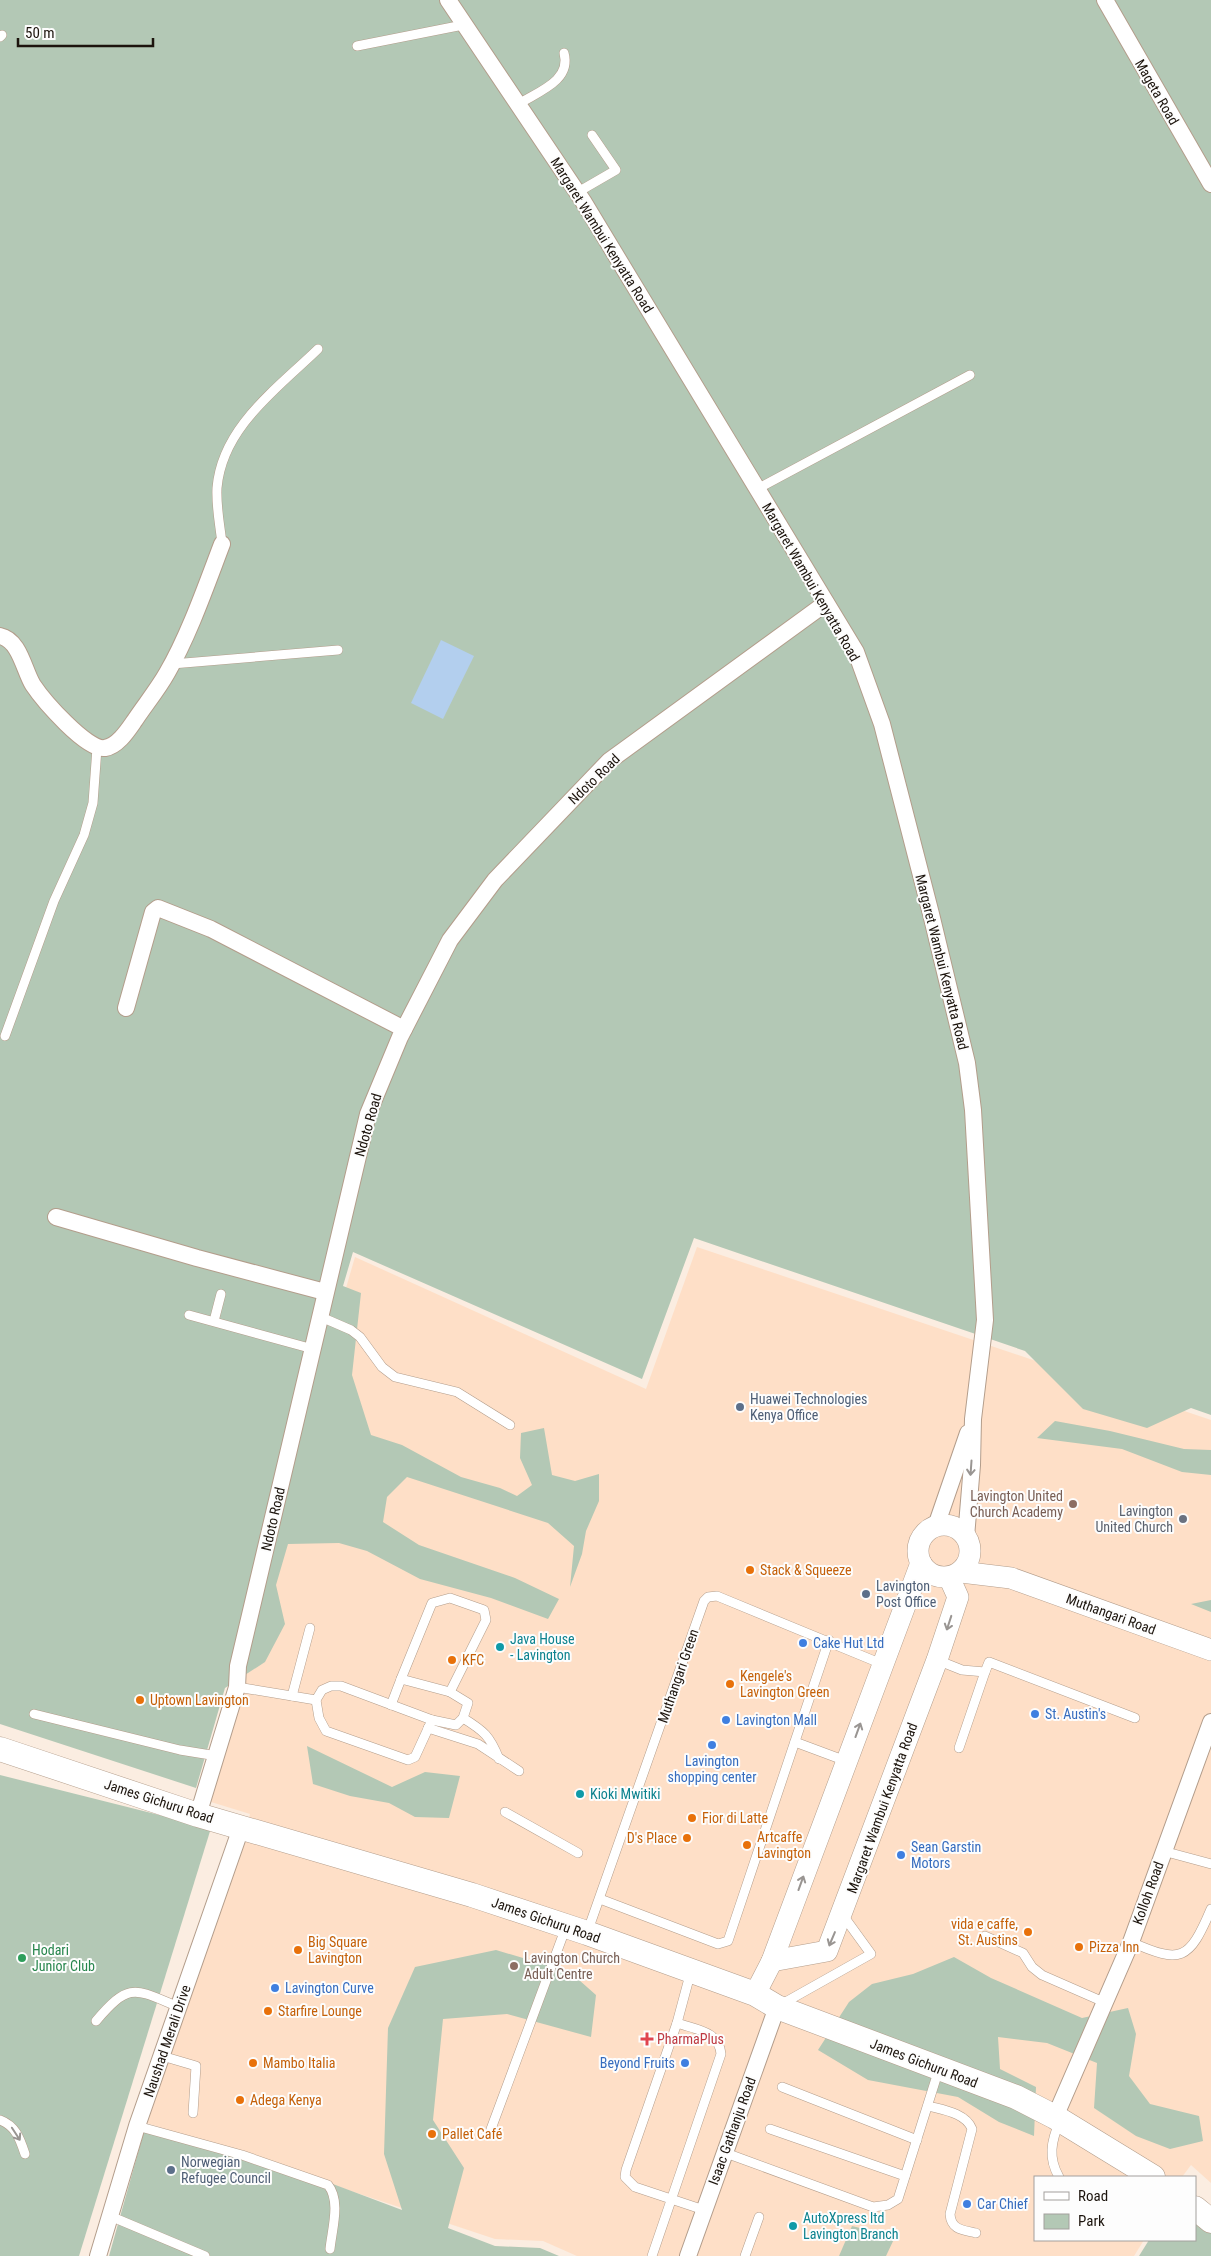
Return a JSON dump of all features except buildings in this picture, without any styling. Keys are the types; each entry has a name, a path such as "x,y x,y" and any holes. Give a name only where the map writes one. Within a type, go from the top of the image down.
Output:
{"main road":[{"name":"James Gichuru Road","path":"0,1749 198,1815 472,1895 755,1994 777,2007 1016,2097 1058,2119 1145,2175"},
{"path":"1196,2209 1211,2221"}],"street":[{"name":"Margaret Wambui Kenyatta Road","path":"448,0 578,192 856,652 882,724 967,1063 973,1112 985,1320 973,1419 968,1544"},
{"name":"Mageta Road","path":"1105,0 1211,184"},
{"path":"0,636 4,637 17,649 32,684 75,731 96,748 106,748 117,742 168,673 222,544"},
{"name":"Ndoto Road","path":"198,1815 237,1687 238,1666 368,1114 404,1029 450,940 490,887 609,761 826,603"},
{"path":"126,1008 153,912 158,908 211,929 404,1029"},
{"path":"56,1217 197,1258 325,1292"},
{"name":"Margaret Wambui Kenyatta Road","path":"936,1526 973,1419"},
{"path":"755,1994 772,1961 920,1563 918,1550 921,1538 936,1526 953,1527 968,1544 968,1562 955,1574 942,1578 929,1573 920,1563"},
{"name":"Muthangari Road","path":"968,1544 1011,1578"},
{"name":"Margaret Wambui Kenyatta Road","path":"772,1961 827,1951 937,1660 958,1597 955,1574"},
{"name":"Muthangari Road","path":"955,1574 1011,1578 1211,1650"},
{"name":"Kolloh Road","path":"1058,2119 1131,1942 1211,1722"},
{"name":"Naushad Merali Drive","path":"98,2256 137,2126 241,1828"},
{"name":"Isaac Gathanju Road","path":"688,2256 723,2152 777,2007"}],"lane":[{"path":"357,46 464,25"},
{"path":"517,104 555,82 565,72 567,64 564,53"},
{"path":"578,192 616,170 592,135"},
{"path":"222,544 217,508 218,486 221,466 232,440 252,412 318,349"},
{"path":"757,489 970,376"},
{"path":"172,664 338,650"},
{"path":"5,1036 54,901 84,835 94,803 96,748"},
{"path":"214,1321 221,1294"},
{"path":"189,1315 313,1349"},
{"path":"321,1317 351,1330 360,1337 382,1367 395,1377 457,1392 510,1425"},
{"name":"Muthangari Green","path":"491,2129 576,1930 600,1899 704,1601 708,1597 717,1596 829,1640 882,1664"},
{"path":"391,1705 432,1603 450,1598 484,1610 486,1620 450,1692"},
{"path":"292,1696 310,1628"},
{"path":"600,1899 718,1944 728,1942 829,1640"},
{"path":"937,1660 962,1670 985,1672"},
{"path":"959,1748 989,1662 1135,1718"},
{"path":"401,1679 450,1692 468,1703 463,1718 456,1725 430,1724"},
{"path":"430,1724 415,1757 408,1760 330,1734 326,1731 319,1718 316,1700 322,1690 332,1686 341,1686 391,1705 478,1744 520,1772"},
{"path":"237,1687 316,1700"},
{"path":"34,1714 180,1750 217,1756"},
{"path":"463,1718 484,1731 492,1741 500,1759"},
{"path":"795,1742 846,1761"},
{"path":"505,1812 578,1853"},
{"path":"1163,1851 1211,1864"},
{"path":"1131,1942 1160,1955 1172,1956 1184,1952 1194,1943 1211,1909"},
{"path":"777,2007 871,1954 842,1914"},
{"path":"985,1936 1023,1953 1032,1967 1042,1975 1106,2003"},
{"path":"691,1971 678,2023 625,2177 635,2187 704,2210"},
{"path":"96,2021 110,2004 127,1993 139,1990 179,2007"},
{"path":"652,2256 721,2054 720,2043 716,2037 678,2023"},
{"path":"162,2056 196,2066 194,2113"},
{"path":"723,2152 873,2207 888,2205 898,2198 939,2068"},
{"path":"782,2087 917,2140"},
{"path":"928,2106 958,2115 970,2124 972,2129 950,2214 951,2222 955,2227 976,2233"},
{"path":"1058,2119 1052,2138 1052,2165 1058,2176"},
{"path":"0,2120 8,2123 18,2134 25,2154"},
{"path":"137,2126 242,2155 328,2185 333,2191 335,2204 330,2249"},
{"path":"770,2129 905,2176"},
{"path":"110,2216 205,2256"},
{"path":"745,2256 759,2217"}],"shaded area":[{"name":"Lavington shopping center","path":"697,1247 1211,1420 1211,2183 1191,2165 1183,2176 1034,2176 1034,2241 1143,2241 1134,2256 577,2256 543,2241 495,2239 147,2123 250,1814 198,1798 355,1257 646,1389"}],"green space":[{"path":"0,0 1211,0 1211,1415 1191,1408 1147,1428 1083,1409 1025,1351 694,1238 642,1379 353,1252 343,1286 361,1293 352,1375 371,1435 402,1445 461,1477 500,1488 517,1496 532,1485 520,1458 521,1433 544,1428 552,1475 575,1481 599,1474 599,1501 586,1531 582,1554 570,1587 574,1546 548,1523 407,1477 387,1497 383,1522 419,1545 515,1578 559,1599 548,1619 491,1598 420,1579 367,1551 339,1543 288,1544 276,1585 285,1624 265,1662 225,1688 196,1788 0,1724"},
{"path":"1055,1421 1110,1431 1184,1449 1211,1450 1211,1475 1182,1472 1122,1449 1037,1438"},
{"path":"1211,1600 1211,1612 1191,1604"},
{"path":"307,1746 392,1787 425,1772 460,1776 449,1818 415,1817 389,1803 350,1796 313,1784"},
{"path":"0,1775 211,1828 79,2256 0,2256"},
{"path":"496,1950 570,1972 596,1995 591,2037 507,2014 443,2019 433,2120 464,2168 448,2228 495,2246 540,2248 559,2256 109,2256 145,2128 269,2160 402,2210 384,2154 388,2028 415,1967"},
{"path":"954,1957 991,1978 1082,2018 1128,2008 1136,2034 1129,2076 1150,2104 1199,2116 1203,2141 1170,2149 1136,2136 1094,2108 1097,2063 1047,2043 998,2037 1000,2069 1036,2087 1034,2136 999,2122 958,2097 868,2080 818,2050 849,2002 872,1984 913,1974"},
{"path":"1196,2215 1211,2225 1211,2256 1139,2256 1148,2241 1196,2241"},
{"path":"852,2226 895,2237 886,2256 839,2256"}],"water":[{"path":"441,640 474,656 443,719 411,703"}],"place":[{"name":"Huawei Technologies Kenya Office","path":"740,1407"},
{"name":"Lavington United Church Academy","path":"1073,1504"},
{"name":"Lavington United Church","path":"1183,1519"},
{"name":"Stack & Squeeze","path":"750,1570"},
{"name":"Lavington Post Office","path":"866,1594"},
{"name":"Cake Hut Ltd","path":"803,1643"},
{"name":"Java House - Lavington","path":"500,1647"},
{"name":"KFC","path":"452,1660"},
{"name":"Kengele's Lavington Green","path":"730,1684"},
{"name":"Uptown Lavington","path":"140,1700"},
{"name":"St. Austin's","path":"1035,1714"},
{"name":"Lavington Mall","path":"726,1720"},
{"name":"Lavington shopping center","path":"712,1745"},
{"name":"Kioki Mwitiki","path":"580,1794"},
{"name":"Fior di Latte","path":"692,1818"},
{"name":"D's Place","path":"687,1838"},
{"name":"Artcaffe Lavington","path":"747,1845"},
{"name":"Sean Garstin Motors","path":"901,1855"},
{"name":"vida e caffe, St. Austins","path":"1028,1932"},
{"name":"Pizza Inn","path":"1079,1947"},
{"name":"Big Square Lavington","path":"298,1950"},
{"name":"Hodari Junior Club","path":"22,1958"},
{"name":"Lavington Church Adult Centre","path":"514,1966"},
{"name":"Lavington Curve","path":"275,1988"},
{"name":"Starfire Lounge","path":"268,2011"},
{"name":"PharmaPlus","path":"647,2039"},
{"name":"Mambo Italia","path":"253,2063"},
{"name":"Beyond Fruits","path":"685,2063"},
{"name":"Adega Kenya","path":"240,2100"},
{"name":"Pallet Café","path":"432,2134"},
{"name":"Norwegian Refugee Council","path":"171,2170"},
{"name":"Car Chief","path":"967,2204"},
{"name":"AutoXpress ltd Lavington Branch","path":"793,2226"}]}
